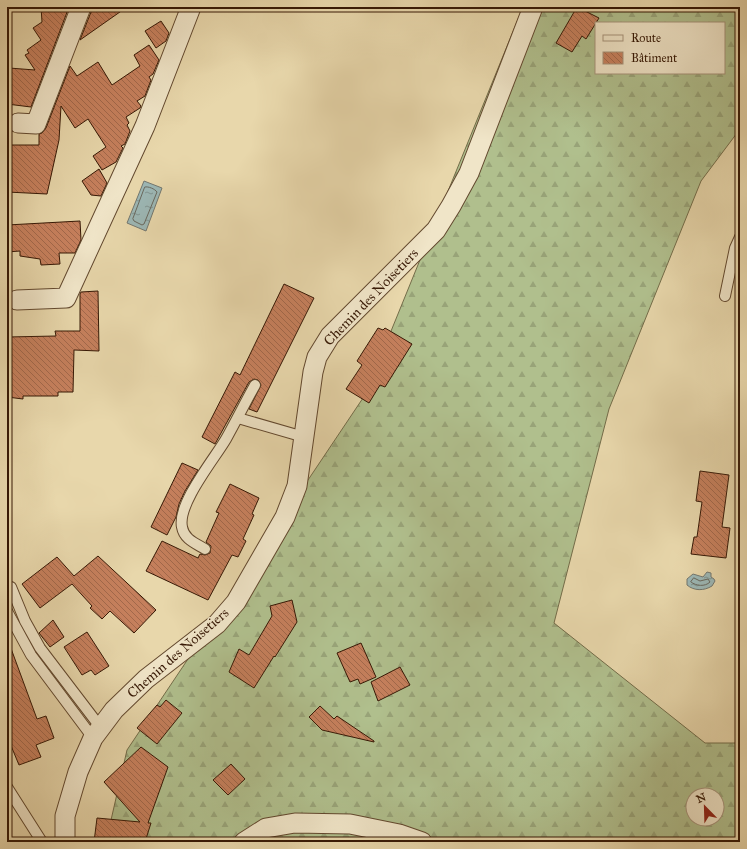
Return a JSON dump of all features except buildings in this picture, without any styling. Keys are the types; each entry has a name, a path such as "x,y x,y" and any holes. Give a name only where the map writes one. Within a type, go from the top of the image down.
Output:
{"street":[{"path":"18,123 36,124 81,7"},
{"path":"17,300 66,298 145,126 192,7"},
{"name":"Chemin des Noisetiers","path":"65,842 65,816 78,772 97,733 114,710 146,680 217,624 236,602 285,516 297,486 313,372 317,357 330,336 436,230 451,206 469,173 533,7"},
{"path":"244,842 266,828 295,823 350,824 399,834 422,842"}],"lane":[{"path":"725,296 735,248 740,237"},
{"path":"205,549 185,536 181,526 182,514 200,476 226,440 255,385"},
{"path":"238,418 304,437"},
{"path":"11,587 25,620 40,648 97,733"},
{"path":"7,611 31,655 97,733"},
{"path":"7,787 42,842"}],"green space":[{"path":"523,7 740,7 740,129 701,181 609,409 554,623 705,743 740,743 740,842 106,842 127,750 365,395"}],"water":[{"path":"144,181 162,188 146,231 127,223"},
{"path":"707,572 711,573 711,577 715,581 712,586 699,590 687,585 687,579 693,574 703,577"}]}
